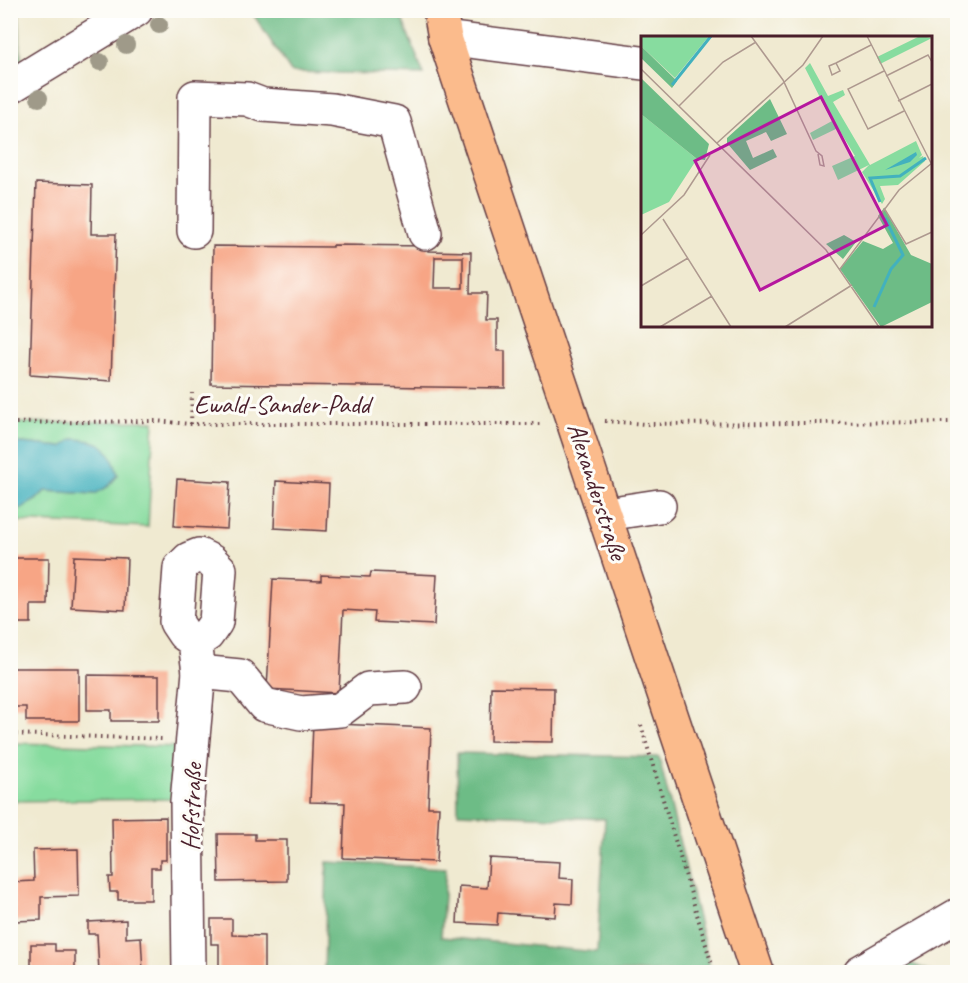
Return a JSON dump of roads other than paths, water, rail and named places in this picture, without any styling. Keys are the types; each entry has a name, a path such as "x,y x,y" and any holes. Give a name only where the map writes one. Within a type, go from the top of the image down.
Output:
{"main road":[{"name":"Alexanderstraße","path":"442,24 757,972"}],"street":[{"path":"10,87 136,10"},
{"path":"442,24 641,63"},
{"path":"194,231 195,97 248,99 263,105 332,110 394,122 426,233"},
{"path":"606,514 659,506"},
{"name":"Hofstraße","path":"189,972 188,802 194,741 197,657 240,676 264,705 301,713 340,710 368,689 405,687"},
{"path":"860,972 957,915"}],"water":[{"path":"73,439 98,443 108,451 118,475 109,486 95,494 45,491 36,500 20,509 11,503 11,444 62,447"}]}
